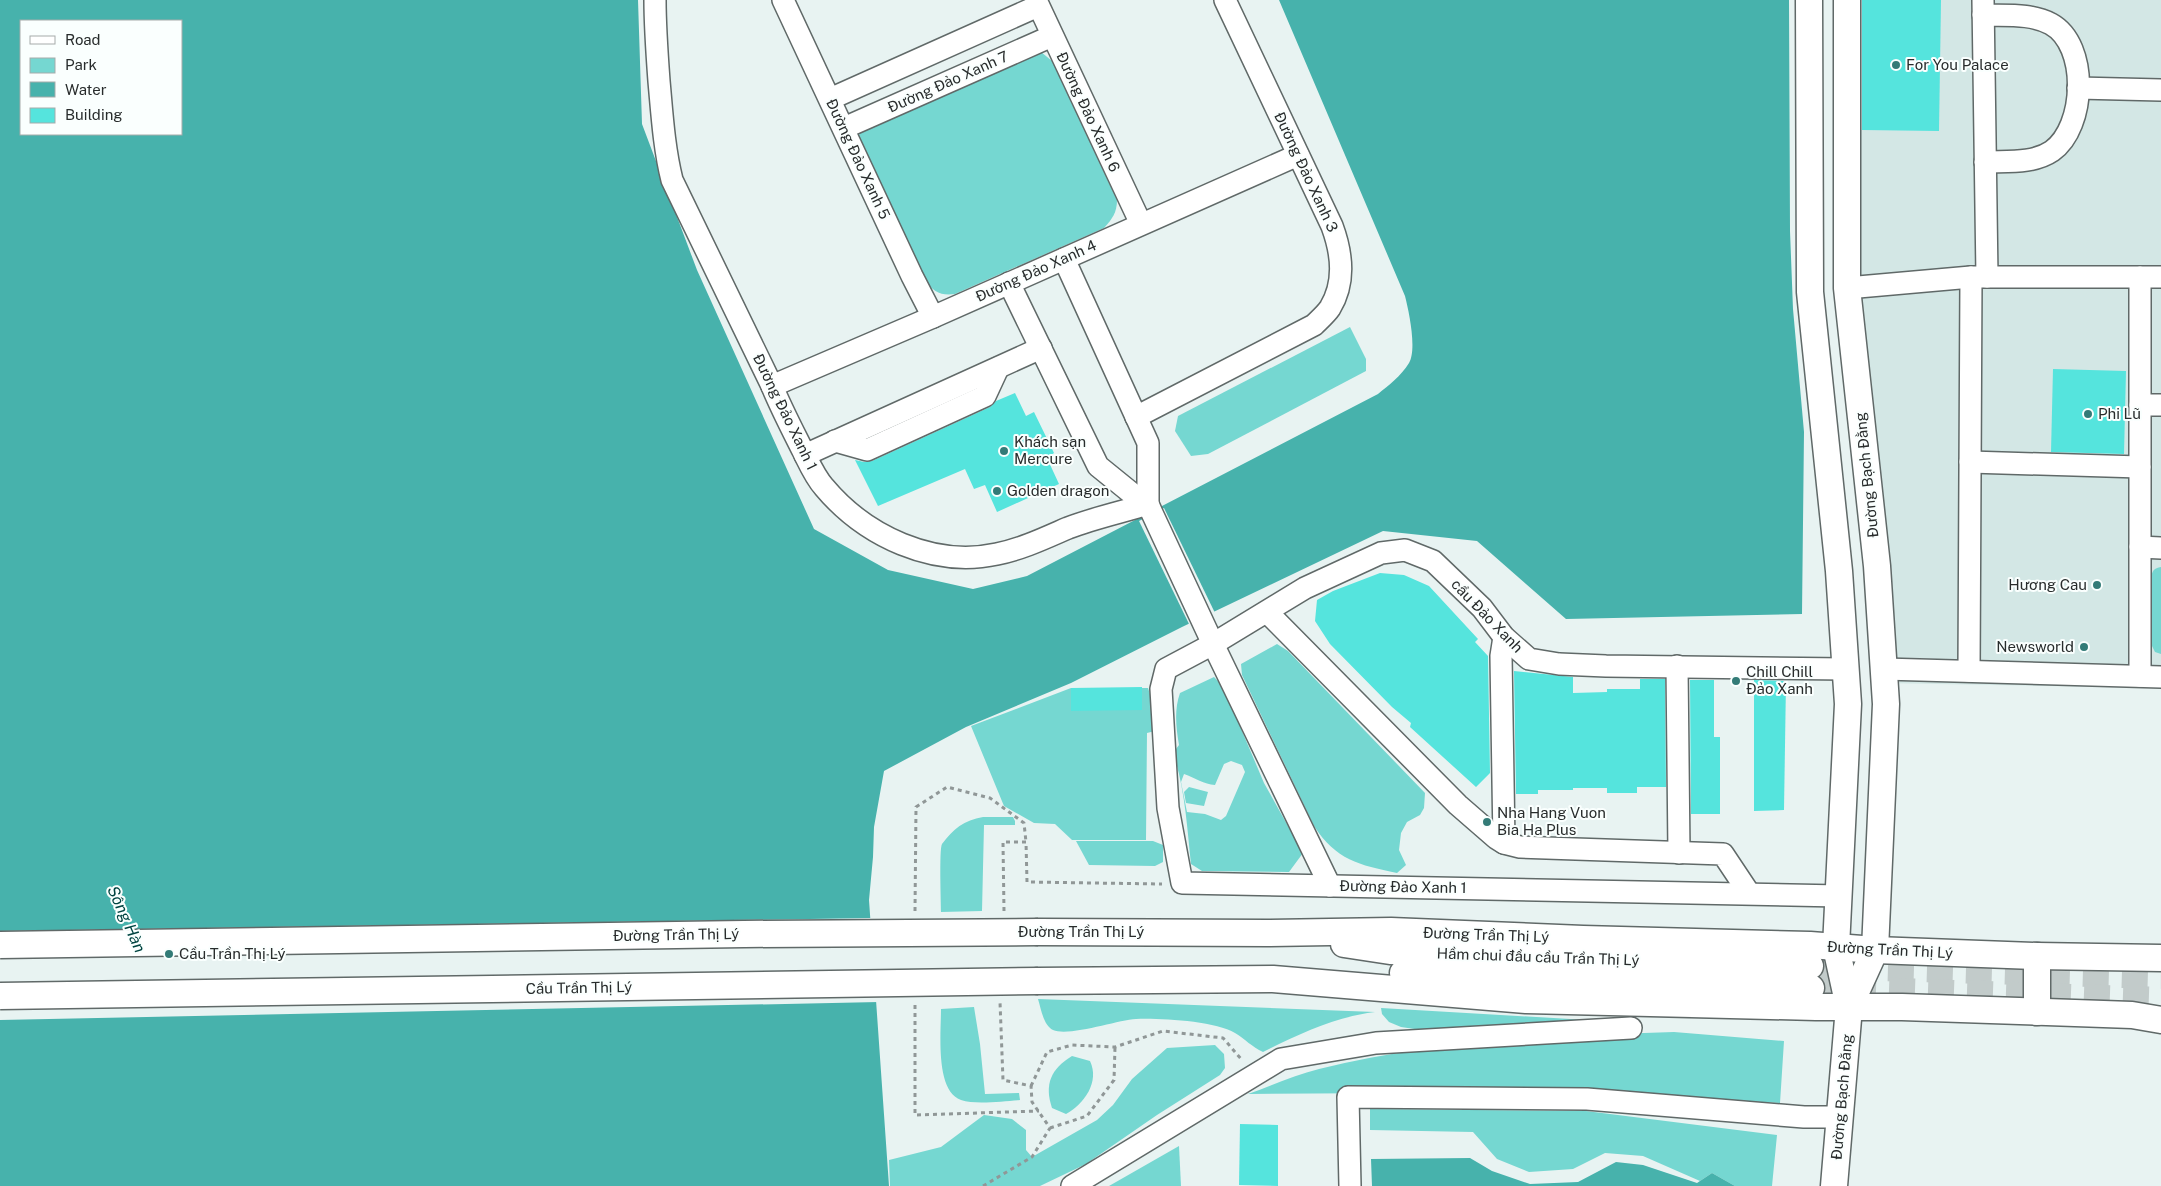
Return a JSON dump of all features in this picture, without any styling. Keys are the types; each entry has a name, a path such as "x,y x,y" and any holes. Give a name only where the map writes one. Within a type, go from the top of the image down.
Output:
{"main road":[{"path":"1809,0 1810,292 1839,571 1848,704 1836,947 1849,1008"},
{"name":"Đường Bạch Đằng","path":"1847,0 1847,288 1876,566 1886,704 1875,950"},
{"path":"1810,292 1847,288"},
{"path":"1846,669 1884,669"},
{"name":"Đường Trần Thị Lý","path":"0,945 744,934 1391,931 2037,956 2161,958"},
{"name":"Hầm chui đầu cầu Trần Thị Lý","path":"1267,933 1390,951 1810,977 1390,972 1273,978"},
{"path":"1849,1008 1875,950"},
{"path":"2037,956 2037,1012"},
{"path":"1273,978 1526,1000 1849,1008 1902,1007 2132,1015 2161,1020"},
{"name":"Cầu Trần Thị Lý","path":"0,996 1273,978"},
{"name":"Đường Bạch Đằng","path":"1834,1186 1849,1008"}],"street":[{"name":"Đường Đảo Xanh 1","path":"655,0 655,24 662,110 667,159 672,180 782,410 823,486 850,513 866,525 901,544 936,554 975,557 996,555 1034,544 1070,528 1150,508"},
{"name":"Đường Đảo Xanh 5","path":"783,0 933,317"},
{"name":"Đường Đảo Xanh 3","path":"1136,417 1314,325 1329,309 1338,288 1342,265 1338,243 1332,226 1225,0"},
{"path":"830,99 1037,3"},
{"name":"Đường Đảo Xanh 6","path":"1037,3 1141,224"},
{"path":"1969,671 1970,462 1985,162 1983,8 2032,17 2051,24 2064,35 2072,51 2077,70 2078,88 2073,124 2064,140 2051,152 2030,160 1985,162"},
{"name":"Đường Đảo Xanh 7","path":"844,128 1052,36"},
{"path":"2078,88 2161,90"},
{"name":"Đường Đảo Xanh 4","path":"772,386 933,317 1298,154"},
{"name":"Đường Đảo Xanh 1","path":"1064,259 1148,443 1150,508 1213,644 1330,886 1840,896"},
{"path":"1847,288 1979,277 2161,277"},
{"path":"1884,669 2151,676 2140,547 2140,277"},
{"name":"Đường Đảo Xanh 1","path":"1009,283 1098,466 1150,508"},
{"path":"805,454 1041,348"},
{"path":"2140,405 2161,405"},
{"path":"1970,462 2140,467"},
{"path":"2140,547 2161,548"},
{"name":"cầu Đảo Xanh","path":"1182,884 1168,808 1162,689 1166,669 1213,644 1305,588 1381,553 1405,550 1433,561 1482,608 1504,637 1529,659 1552,663 1606,666 1846,669"},
{"path":"1266,612 1458,805 1504,843 1520,847 1723,854 1749,893"},
{"path":"1504,637 1501,656 1504,843"},
{"path":"1677,666 1679,853"},
{"path":"1182,884 1330,886"},
{"path":"1072,1186 1281,1059 1376,1043 1631,1028"},
{"path":"1350,1186 1348,1097 1587,1099 1804,1117 1840,1117"}],"path":[{"path":"1004,914 1003,842 1026,842 1028,882 1182,884"},
{"path":"1000,982 1003,1080 1031,1086"},
{"path":"1050,1128 1032,1102 1031,1086 1047,1052 1072,1045 1115,1047 1163,1030 1223,1038 1243,1061 1250,1078"},
{"path":"982,1186 1032,1157 1050,1128 1087,1116 1114,1080 1115,1047"}],"shaded area":[{"path":"1842,0 2161,0 2161,688 1882,683"}],"green space":[{"path":"1035,47 1052,61 1117,200 1115,212 1104,228 955,294 938,292 931,288 925,280 858,138 863,125"},
{"path":"1350,327 1366,359 1366,371 1208,454 1191,456 1175,431 1178,416"},
{"path":"2161,567 2161,654 2155,652 2150,642 2151,578 2154,570"},
{"path":"1277,644 1288,651 1425,793 1424,808 1420,815 1407,822 1401,833 1399,850 1406,865 1397,873 1360,864 1340,854 1331,847 1314,826 1242,675 1241,664"},
{"path":"1214,677 1223,686 1264,783 1303,853 1289,872 1202,871 1191,864 1183,794 1173,753 1179,745 1176,719 1180,693","holes":["1231,761 1242,765 1245,772 1226,816 1221,820 1205,814 1187,812 1181,782 1184,774 1215,785 1224,764"]},
{"path":"1071,688 1148,688 1160,725 1155,731 1147,733 1146,840 1072,840 1055,824 1034,823 1004,806 971,726"},
{"path":"1189,787 1208,792 1204,806 1186,803 1184,792"},
{"path":"983,817 1013,817 1015,825 984,825 982,911 941,912 940,865 942,844 959,826 970,820"},
{"path":"1076,841 1153,841 1163,845 1163,862 1155,866 1089,865"},
{"path":"1038,999 1375,1012 1331,1022 1263,1052 1226,1029 1187,1021 1136,1019 1081,1030 1060,1032 1053,1030 1047,1024"},
{"path":"974,1007 985,1094 1019,1093 1020,1100 974,1102 961,1100 953,1094 947,1085 941,1060 941,1009"},
{"path":"1381,1008 1604,1021 1462,1036 1401,1027 1389,1022 1382,1014"},
{"path":"1674,1032 1784,1041 1780,1103 1586,1092 1248,1094 1319,1069 1407,1052 1496,1041"},
{"path":"1215,1045 1224,1054 1225,1068 1220,1075 1157,1115 1086,1164 1040,1186 890,1186 889,1160 941,1147 984,1115 1012,1119 1026,1130 1026,1150 1032,1157 1097,1120 1113,1105 1132,1079 1167,1048"},
{"path":"1072,1056 1090,1061 1093,1077 1092,1084 1084,1098 1073,1110 1066,1114 1052,1108 1049,1084 1054,1072"},
{"path":"1370,1109 1586,1111 1777,1135 1772,1186 1735,1186 1712,1173 1700,1181 1643,1156 1605,1153 1573,1169 1529,1172 1497,1159 1473,1132 1370,1130"},
{"path":"1179,1146 1181,1186 1109,1186"}],"water":[{"name":"Sông Hàn","path":"0,0 638,0 642,124 697,270 814,529 888,570 973,589 1027,576 1378,394 1399,376 1409,363 1412,340 1405,296 1279,0 1789,0 1790,231 1793,309 1804,432 1802,614 1566,619 1477,541 1383,531 1182,627 1071,683 966,727 884,771 874,827 869,900 889,1186 0,1186"},
{"path":"1470,1158 1492,1171 1530,1184 1578,1182 1616,1162 1643,1165 1697,1183 1712,1173 1735,1186 1372,1186 1371,1159"}],"pier":[{"path":"1164,508 1215,613 1190,626 1139,521"},
{"name":"Cầu Trần Thị Lý","path":"873,918 879,1002 0,1020 0,931"}],"building":[{"name":"For You Palace","path":"1862,0 1941,0 1939,131 1862,130"},
{"name":"Phi Lũ","path":"2053,369 2126,371 2124,454 2051,452"},
{"name":"Khách sạn Mercure","path":"1015,393 1026,416 1034,412 1054,453 1047,458 1059,484 997,512 985,485 974,489 965,469 878,506 855,460 872,461 990,407 996,401"},
{"path":"1380,573 1404,575 1429,586 1478,639 1475,642 1488,656 1490,773 1476,787 1410,727 1411,723 1392,707 1330,644 1315,621 1317,600 1333,591"},
{"path":"1514,671 1573,677 1573,693 1607,692 1607,689 1640,689 1640,679 1665,679 1666,787 1637,787 1637,793 1607,793 1607,788 1573,788 1573,790 1538,790 1538,794 1516,794"},
{"path":"1690,680 1714,680 1714,737 1720,737 1720,814 1691,814"},
{"path":"1754,680 1786,681 1784,810 1754,811"},
{"path":"1142,687 1142,710 1071,711 1071,688"},
{"path":"1240,1124 1278,1125 1278,1186 1239,1185"}],"tunnel":[{"path":"1810,966 2161,976"},
{"path":"1811,988 2161,1000"}],"place":[{"name":"For You Palace","path":"1896,65"},
{"name":"Phi Lũ","path":"2088,414"},
{"name":"Khách sạn Mercure","path":"1004,451"},
{"name":"Golden dragon","path":"997,491"},
{"name":"Hương Cau","path":"2097,585"},
{"name":"Newsworld","path":"2084,647"},
{"name":"Chill Chill Đảo Xanh","path":"1736,681"},
{"name":"Nha Hang Vuon Bia Ha Plus","path":"1487,822"},
{"name":"Cầu Trần Thị Lý","path":"169,954"}]}
